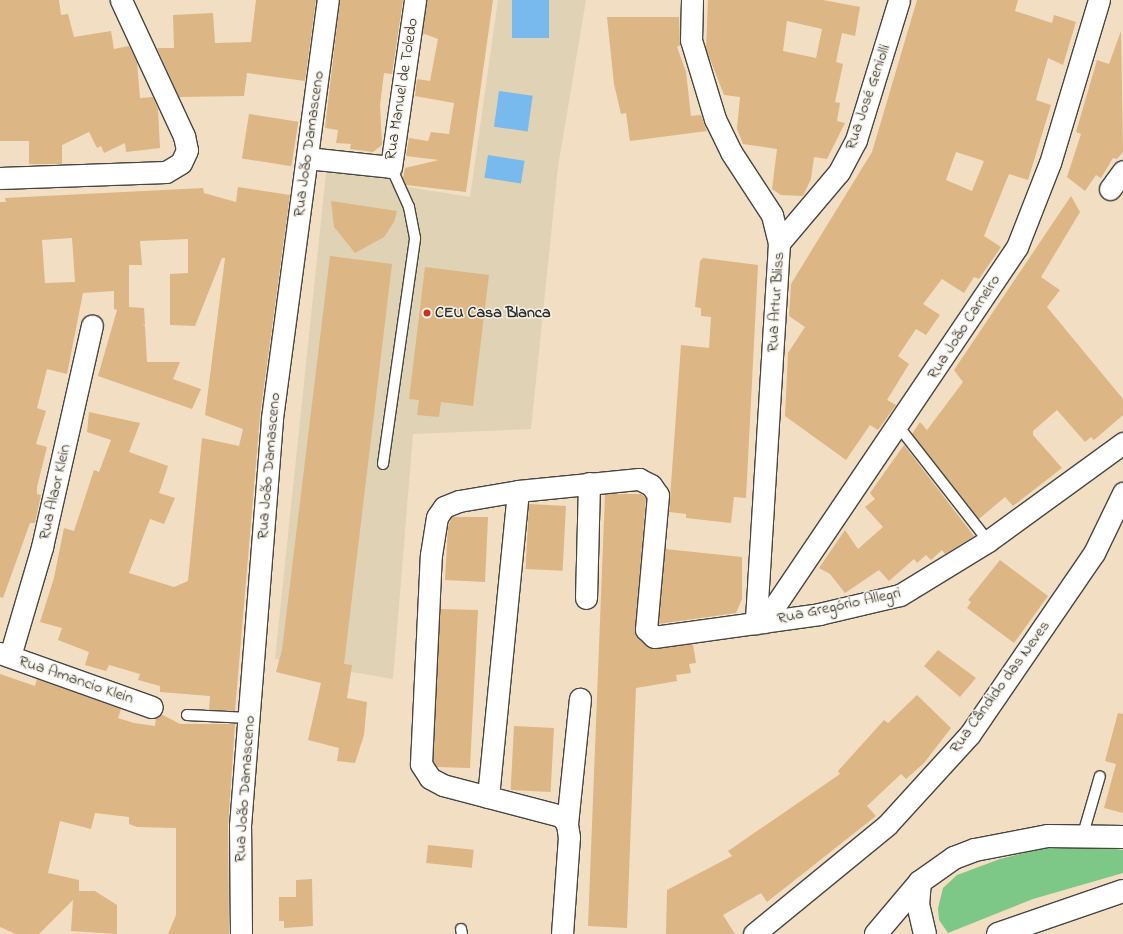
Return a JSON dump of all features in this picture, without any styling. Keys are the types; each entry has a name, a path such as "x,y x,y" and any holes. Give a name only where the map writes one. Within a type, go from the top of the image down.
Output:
{"main road":[{"path":"876,934 920,882 939,867 975,850 1019,840 1083,834 1123,837"},
{"path":"920,882 918,904 925,934"},
{"path":"998,934 1123,891"}],"street":[{"path":"0,178 166,172 181,163 187,150 184,136 121,0"},
{"name":"Rua João Damasceno","path":"241,934 240,826 272,418 328,0"},
{"name":"Rua Manuel de Toledo","path":"307,158 391,167 415,0"},
{"name":"Rua Artur Bliss","path":"692,0 691,40 715,119 772,216 779,243 760,622"},
{"name":"Rua José Geniolli","path":"779,243 839,172 856,140 899,0"},
{"name":"Rua João Carneiro","path":"760,622 899,427 1017,247 1050,163 1099,0"},
{"path":"1110,189 1123,171"},
{"name":"Rua Alaor Klein","path":"5,655 42,547 92,326"},
{"name":"Rua Gregório Allegri","path":"590,483 639,480 651,485 658,495 646,628 654,637 760,622 900,596 988,542 1123,444"},
{"path":"567,824 561,816 443,785 430,778 421,764 431,555 437,517 444,507 459,501 518,491 590,483 586,598"},
{"path":"488,797 518,491"},
{"name":"Rua Cândido das Neves","path":"754,934 887,825 970,734 1094,553 1123,493"},
{"name":"Rua Amancio Klein","path":"5,655 152,707"},
{"path":"562,934 569,837 567,824 580,699"}],"lane":[{"path":"383,464 415,238 409,207 391,167"},
{"path":"899,427 988,542"},
{"path":"187,715 249,718"},
{"path":"1083,834 1100,776"}],"shaded area":[{"name":"CEU Casa Blanca","path":"498,0 586,0 558,167 531,429 413,434 393,679 275,659 326,173 393,178 395,185 470,197"}],"green space":[{"path":"1096,846 1123,850 1123,873 1033,899 948,933 939,920 938,908 943,888 957,875 1000,859 1045,848"}],"water":[{"path":"512,0 549,0 549,38 512,38"},
{"path":"499,91 533,96 528,131 494,127"},
{"path":"488,155 525,161 521,184 484,178"}],"building":[{"path":"0,0 59,0 61,15 68,14 74,37 111,31 114,49 129,46 137,62 140,98 153,97 158,109 160,148 126,152 125,143 104,153 101,146 97,148 89,132 62,145 62,164 29,164 29,141 0,141"},
{"path":"256,0 316,0 305,81 247,73 244,96 179,97 157,48 174,48 173,15 213,13 215,43 251,42"},
{"path":"340,0 403,0 392,74 384,73 380,105 382,145 373,152 350,149 351,144 336,143 338,130 325,128"},
{"path":"427,0 493,0 466,192 406,185 403,178 405,168 439,160 406,156 409,138 428,141 431,132 449,134 454,103 415,96 417,79 430,81 438,39 422,33"},
{"path":"708,0 823,0 860,7 855,36 842,33 836,62 843,64 835,102 840,103 837,121 845,123 827,159 814,157 811,179 803,196 781,195 772,189 777,149 743,144 737,129 740,97 724,95 706,49","holes":["787,21 822,29 816,58 783,51"]},
{"path":"917,0 1018,0 1015,11 1052,23 1054,15 1076,22 1063,65 1048,58 1036,100 1051,105 1028,180 1009,174 984,236 1001,247 979,279 974,277 964,293 942,279 923,304 940,315 926,335 916,329 898,356 909,364 887,400 896,405 878,430 870,425 846,460 785,416 788,353 805,327 789,316 791,284 872,152","holes":["956,152 984,161 972,191 946,180"]},
{"path":"607,17 679,17 680,45 677,47 686,72 691,116 701,115 707,131 630,141 626,113 621,114 614,84"},
{"path":"1121,31 1123,152 1117,159 1113,158 1101,178 1096,175 1085,191 1067,177 1081,134 1076,132 1097,60 1109,64"},
{"path":"249,114 298,122 291,166 242,158"},
{"path":"238,187 290,195 260,416 235,711 209,710 210,696 160,692 160,686 138,680 140,674 109,665 106,671 85,665 89,652 58,640 62,628 40,622 54,578 64,528 74,531 94,470 99,472 111,440 87,432 89,412 140,423 129,452 168,466 159,493 175,498 164,524 150,519 129,573 174,587 188,581 202,438 239,446 243,429 205,415 225,258 222,258 195,326 170,325 170,274 188,273 188,239 140,241 142,265 129,265 129,307 144,308 145,325 142,324 145,326 147,362 180,362 173,379 201,389 192,409 98,376 117,310 114,309 114,291 83,293 67,374 47,369 37,408 46,411 36,444 47,447 37,487 37,494 41,495 35,523 30,523 3,598 0,597 0,202 6,202 5,198 203,188 204,193 236,202","holes":["72,238 75,282 45,283 42,240"]},
{"path":"1071,196 1080,212 1041,277 1060,290 1047,307 1123,399 1123,415 1094,440 1091,437 1085,442 1057,410 1033,431 1033,435 1062,468 1013,506 1005,497 979,519 912,434 920,422 927,430 963,382 954,370"},
{"path":"331,201 397,211 394,222 384,237 355,253 334,227"},
{"path":"330,256 392,264 344,664 352,665 347,698 367,702 364,735 355,763 337,761 339,748 308,740 321,683 276,672 282,650"},
{"path":"703,258 758,265 746,498 734,497 731,523 686,518 686,514 669,512 681,345 709,348 711,317 701,316 701,308 695,307 700,261"},
{"path":"425,267 489,275 473,406 441,402 439,417 417,415 419,400 409,399"},
{"path":"904,445 974,536 945,554 942,550 931,560 926,555 917,563 914,559 889,581 879,570 845,593 830,574 819,568 845,530 858,549 883,527 865,507 875,499 870,493"},
{"path":"605,494 641,494 646,498 635,633 651,648 693,644 696,663 689,664 691,673 676,675 677,681 636,688 627,928 588,926"},
{"path":"529,504 566,506 563,571 526,569"},
{"path":"452,517 488,517 485,582 445,580 448,527"},
{"path":"665,549 742,557 742,599 736,613 658,624"},
{"path":"1000,560 1048,596 1014,643 967,608 971,602 968,600"},
{"path":"440,609 478,610 470,768 437,767 433,761"},
{"path":"938,650 976,678 960,697 924,666"},
{"path":"0,674 35,686 37,679 121,709 118,718 134,723 155,726 156,718 161,714 180,724 235,724 228,826 229,934 168,934 176,915 176,828 137,827 129,824 129,817 95,813 91,829 60,821 48,873 79,880 79,891 95,891 117,905 117,934 71,931 73,900 39,934 16,934 0,927"},
{"path":"917,695 951,728 924,763 906,779 901,774 867,806 876,816 767,902 761,893 723,915 735,934 666,934 667,890 732,856 728,851 840,774 838,771 884,720 888,723"},
{"path":"1118,713 1123,714 1123,813 1104,808 1116,764 1105,761"},
{"path":"514,726 554,728 551,792 511,790"},
{"path":"428,845 474,850 472,868 426,863"},
{"path":"312,879 313,926 284,928 284,921 279,921 279,897 296,897 296,880"}],"place":[{"name":"CEU Casa Blanca","path":"427,313"}]}
